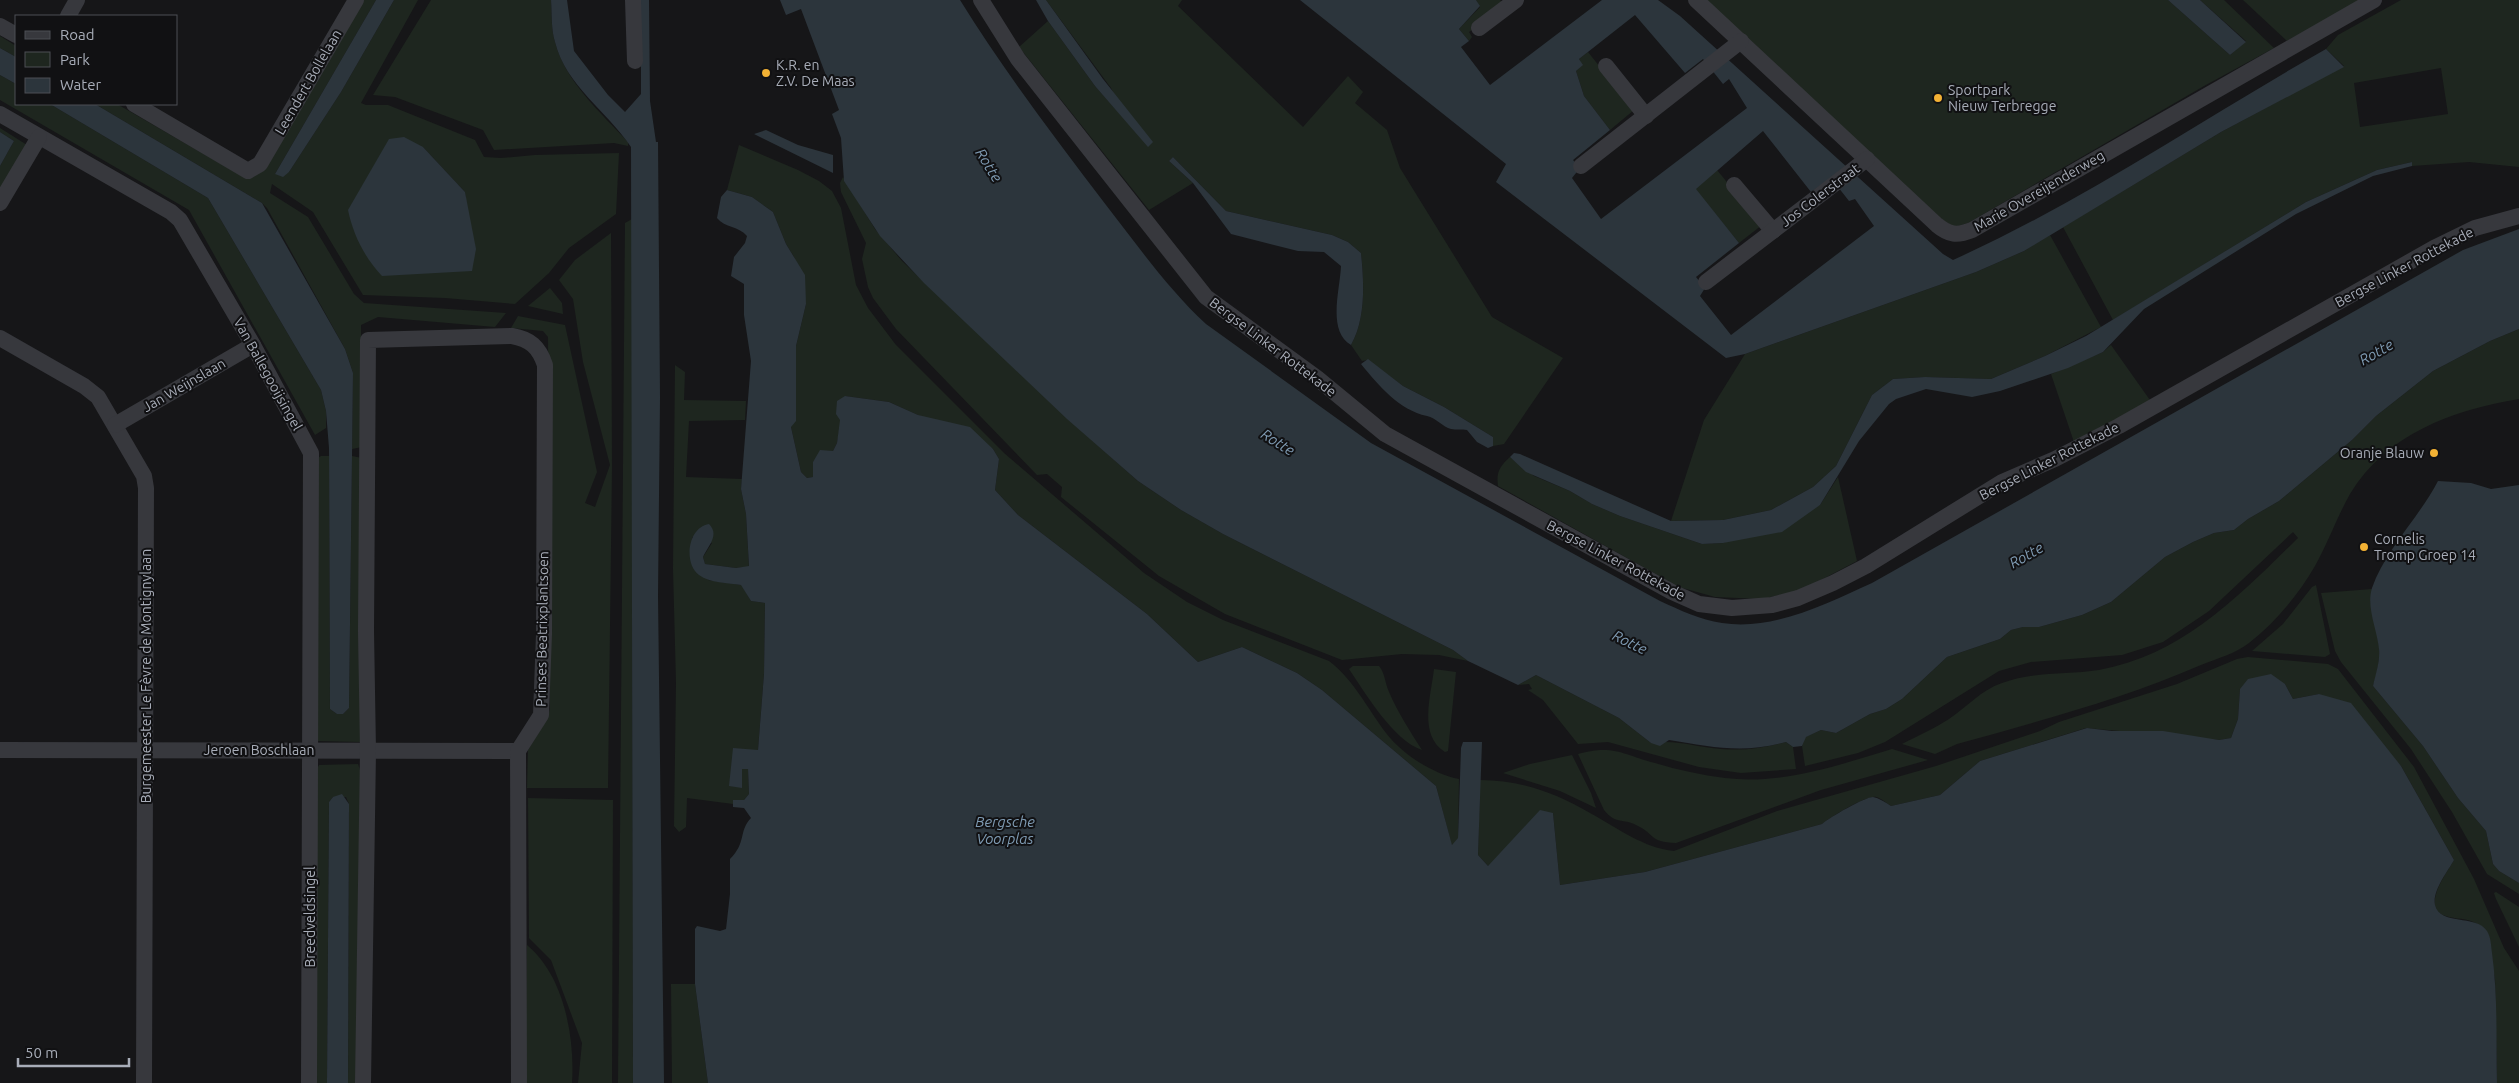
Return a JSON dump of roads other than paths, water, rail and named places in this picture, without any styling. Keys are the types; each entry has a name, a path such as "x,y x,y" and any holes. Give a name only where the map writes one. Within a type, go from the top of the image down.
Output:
{"street":[{"path":"69,15 77,0"},
{"name":"Leendert Bollelaan","path":"136,105 248,171 260,164 356,0"},
{"path":"634,0 635,61"},
{"name":"Bergse Linker Rottekade","path":"981,0 1018,59 1206,297 1317,378 1385,434 1672,592 1699,604 1732,608 1772,605 1798,598 1833,583 1866,566 2002,482 2055,459 2119,426 2434,248 2475,228 2519,216"},
{"name":"Marie Overeijenderweg","path":"1696,0 1735,46 1861,164 1946,232 1962,234 2374,0"},
{"path":"1479,28 1510,2"},
{"path":"0,26 15,34"},
{"path":"1581,166 1735,46"},
{"path":"1606,66 1646,116"},
{"name":"Van Ballegooijsingel","path":"0,114 171,212 180,220 253,345 311,453 311,750"},
{"path":"0,203 39,137"},
{"name":"Jos Colerstraat","path":"1706,282 1861,164"},
{"name":"Jos Colerstraat","path":"1734,185 1773,232"},
{"name":"Prinses Beatrixplantsoen","path":"368,750 366,612 368,340 512,336 522,338 538,348 545,365 544,634 541,715 518,751"},
{"name":"Burgemeester Le Fèvre de Montignylaan","path":"0,338 84,386 98,397 140,468 146,488 144,1083"},
{"name":"Jan Weijnslaan","path":"115,425 253,345"},
{"name":"Jeroen Boschlaan","path":"0,750 518,751"},
{"name":"Breedveldsingel","path":"309,1083 311,750"},
{"path":"363,1083 368,750"},
{"path":"518,751 519,1083"}],"water":[{"path":"376,0 394,0 341,92 289,172 283,177 275,174"},
{"path":"551,0 567,0 574,51 608,95 625,112 641,94 641,0 649,0 650,101 656,142 658,142 660,398 658,596 664,1083 633,1083 631,147 588,98 560,58 552,27"},
{"name":"Rotte","path":"780,0 960,0 1012,78 1087,180 1166,282 1206,324 1371,443 1660,601 1714,622 1741,624 1780,619 1818,607 1872,583 2463,250 2519,229 2519,329 2490,341 2433,371 2376,416 2352,440 2279,501 2248,519 2234,530 2214,533 2165,557 2111,602 2082,615 2039,627 2023,627 2011,630 2000,639 1947,657 1902,699 1886,709 1870,714 1836,733 1821,730 1806,737 1802,746 1793,747 1786,742 1756,748 1728,748 1669,740 1660,746 1651,743 1619,718 1536,675 1518,685 1468,661 1453,650 1223,534 1181,510 1138,481 1067,419 924,283 880,236 844,181 841,138 832,114 839,110 801,9 786,15"},
{"path":"1036,0 1046,0 1103,79 1153,142 1148,147 1095,86 1048,21"},
{"path":"1300,0 1476,0 1480,6 1459,29 1469,41 1461,47 1490,85 1602,0 1658,0 1680,16 1943,254 1953,260 2002,237 2096,186 2326,49 2344,67 2221,132 2024,251 1976,272 1745,354 1726,358 1496,182 1506,164","holes":["1635,15 1685,73 1703,59 1723,84 1729,79 1747,108 1601,219 1572,178 1580,168 1573,160 1610,130 1584,96 1576,71 1583,65 1579,59","1763,131 1811,192 1831,178 1849,201 1855,199 1874,226 1731,335 1700,296 1705,288 1696,277 1739,243 1696,189"]},
{"path":"2168,0 2200,0 2246,42 2230,55"},
{"path":"0,48 15,56 15,83 0,75"},
{"path":"52,105 97,105 262,203 345,349 353,373 349,708 343,714 337,714 330,709 329,448 326,411 321,390 208,198"},
{"path":"766,130 798,145 833,155 833,173 754,134"},
{"path":"0,132 14,141 0,166"},
{"path":"404,137 423,147 465,192 476,249 472,271 382,276 360,245 348,210 389,139"},
{"path":"1173,157 1226,211 1332,235 1348,242 1361,253 1363,276 1362,312 1356,335 1351,345 1344,339 1339,330 1337,320 1337,298 1341,266 1324,252 1298,251 1231,234 1193,183 1169,161"},
{"path":"2412,162 2412,166 2373,176 2296,214 2144,309 2103,352 2068,368 2000,391 1972,397 1926,389 1896,399 1889,404 1859,441 1820,505 1782,532 1723,543 1702,544 1620,516 1592,504 1570,491 1526,472 1510,457 1514,453 1520,454 1671,521 1723,520 1771,510 1813,487 1836,466 1872,395 1893,379 1925,377 1991,379 2086,336 2306,202 2377,170"},
{"name":"Bergsche Voorplas","path":"727,190 752,197 773,212 786,244 805,275 806,304 796,346 796,421 791,427 801,472 807,478 813,477 813,462 820,450 833,451 837,443 840,420 836,414 837,401 845,396 889,402 918,415 970,427 993,449 999,459 995,490 1018,515 1147,614 1198,662 1242,647 1297,673 1322,690 1436,786 1452,845 1458,838 1461,748 1463,742 1482,742 1478,855 1488,866 1540,810 1553,813 1560,885 1645,872 1822,824 1863,800 1873,797 1891,806 1940,795 1980,761 2087,728 2112,731 2163,731 2219,740 2231,738 2238,719 2240,689 2248,679 2271,674 2285,684 2293,699 2319,694 2351,703 2401,766 2454,860 2441,881 2436,894 2435,905 2438,911 2444,916 2482,926 2489,936 2495,985 2497,1083 708,1083 695,984 695,929 697,926 720,931 726,929 730,894 730,859 739,847 747,823 751,818 744,808 733,807 733,800 744,800 749,794 748,769 742,769 742,788 729,786 733,748 758,750 764,674 765,603 751,601 741,585 703,578 694,569 690,554 692,538 702,527 709,524 712,528 713,536 703,557 705,564 736,568 749,566 746,514 741,489 751,361 744,315 744,284 731,276 734,257 745,243 747,236 740,230 724,224 717,218 721,197"},
{"path":"1368,359 1403,386 1444,407 1493,437 1493,446 1488,448 1477,442 1467,430 1448,428 1430,417 1417,413 1399,403 1382,389 1361,364"},
{"path":"2438,481 2471,483 2491,489 2519,485 2519,883 2499,871 2493,864 2486,831 2458,798 2423,746 2373,686 2378,668 2379,654 2370,603 2372,588 2393,548"},
{"path":"342,794 349,804 348,1083 327,1083 329,802 333,797"}],"place":[{"name":"K.R. en Z.V. De Maas","path":"766,73"},
{"name":"Sportpark Nieuw Terbregge","path":"1938,98"},
{"name":"Oranje Blauw","path":"2434,453"},
{"name":"Cornelis Tromp Groep 14","path":"2364,547"}]}
